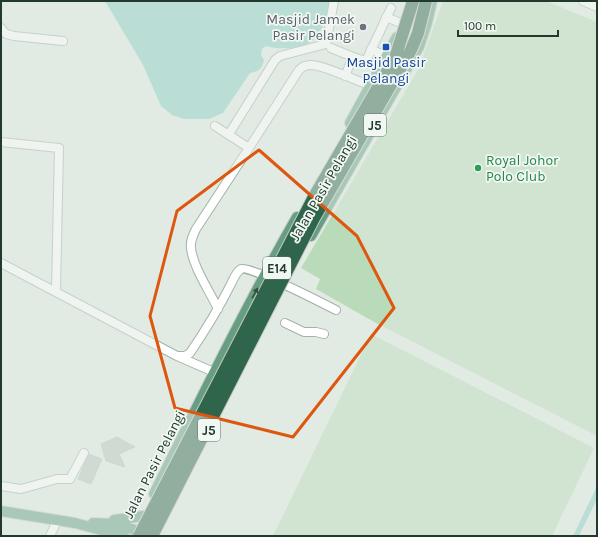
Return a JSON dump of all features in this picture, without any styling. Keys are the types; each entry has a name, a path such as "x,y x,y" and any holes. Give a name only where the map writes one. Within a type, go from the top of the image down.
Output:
{"highway":[{"name":"E14","path":"136,534 315,195 395,58 413,1"},
{"name":"E14","path":"153,536 314,218 411,50 418,33 426,1"}],"main road":[{"name":"Jalan Pasir Pelangi","path":"136,534 143,516 216,373 245,310 387,57 403,24 408,1"},
{"name":"Jalan Pasir Pelangi","path":"153,536 284,286 419,48 432,1"},
{"path":"1,511 57,521 116,524 136,534 153,536"},
{"path":"100,523 143,516"},
{"path":"75,523 120,535"}],"lane":[{"path":"228,134 275,60 280,56 326,44 334,1"},
{"path":"583,1 597,7"},
{"path":"331,48 366,61 390,8"},
{"path":"386,17 403,24"},
{"path":"1,28 6,34 14,36 63,41"},
{"path":"371,49 387,57"},
{"path":"345,76 353,57"},
{"path":"218,309 195,260 191,247 192,238 299,70 304,66 313,65 364,83"},
{"path":"215,126 249,148"},
{"path":"1,142 59,148 56,291"},
{"path":"1,263 177,356 216,373"},
{"path":"177,356 185,356 190,353 218,309 236,274 241,269 247,268 264,275 336,310"},
{"path":"285,323 304,332 324,334"},
{"path":"1,486 20,489 57,479 70,479 84,453"},
{"path":"53,535 57,521"}],"highlighted area":[{"path":"259,150 357,236 394,308 293,437 175,408 150,316 177,211"}],"green space":[{"name":"Royal Johor Polo Club","path":"443,1 546,1 597,22 597,436 376,323 316,289 320,279 301,268 419,68"},
{"path":"371,334 594,448 552,536 273,536"}],"water":[{"path":"105,1 330,1 327,17 316,38 307,44 296,47 283,48 266,46 262,49 261,55 264,60 261,68 250,73 223,113 209,119 184,119 172,115 161,106 143,65"},
{"path":"597,486 597,499 579,536 573,536"}],"building":[{"path":"117,437 135,447 119,454 125,467 106,461 101,444"},
{"path":"89,454 102,459 91,484 78,479"}],"place":[{"name":"Masjid Jamek Pasir Pelangi","path":"363,27"},
{"name":"Masjid Pasir Pelangi","path":"386,47"},
{"name":"Royal Johor Polo Club","path":"478,168"}]}
